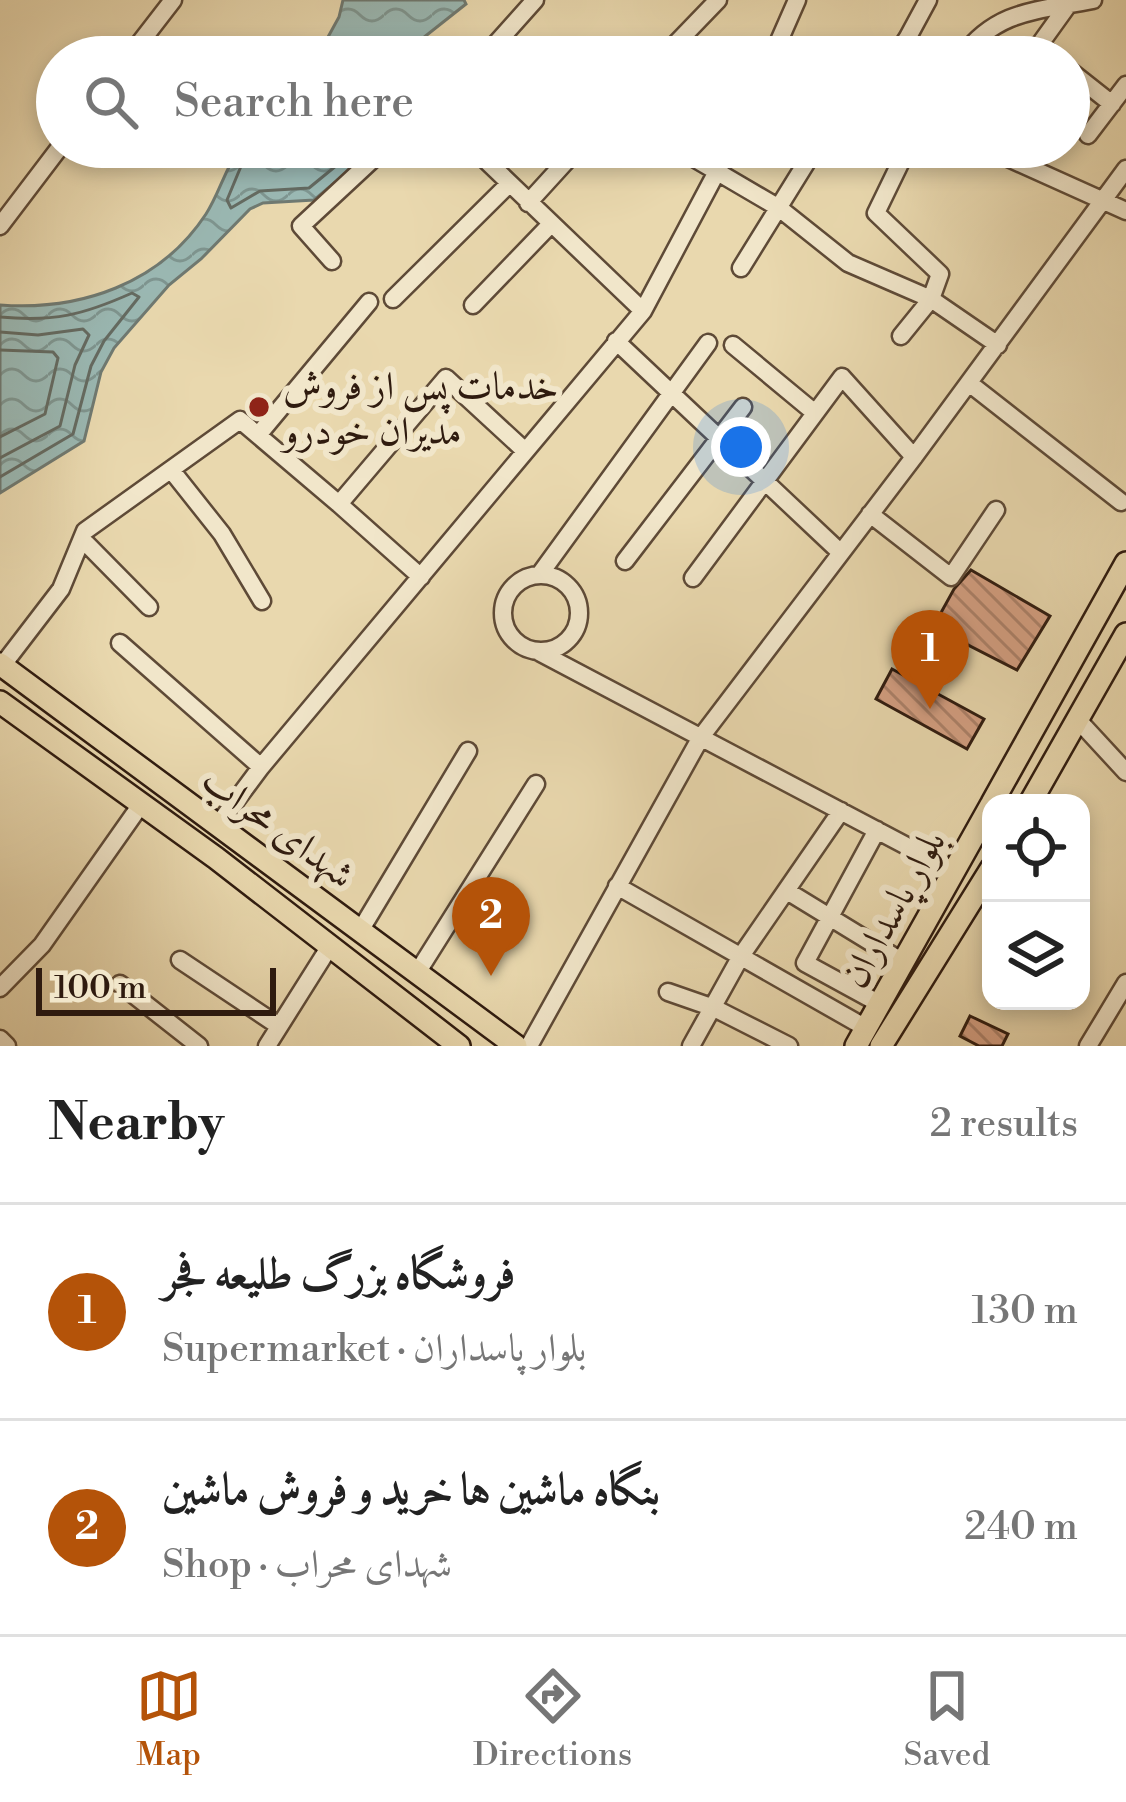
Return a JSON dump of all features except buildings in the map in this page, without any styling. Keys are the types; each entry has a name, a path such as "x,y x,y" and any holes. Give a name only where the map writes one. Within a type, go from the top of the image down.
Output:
{"main road":[{"name":"بلوار پاسداران","path":"997,794 1126,562"},
{"path":"1035,794 1126,634"},
{"name":"شهدای محراب","path":"1,665 516,1046"},
{"name":"شهدای محراب","path":"0,702 142,803 459,1046"},
{"name":"بلوار پاسداران","path":"876,1041 880,1004 982,820"},
{"name":"بلوار پاسداران","path":"876,1041 982,882"}],"street":[{"path":"145,36 173,0"},
{"path":"503,36 535,0"},
{"path":"684,36 718,0"},
{"path":"783,36 797,0"},
{"path":"909,36 928,0"},
{"path":"980,36 990,25 1093,0"},
{"path":"1046,36 1068,5"},
{"path":"1090,132 1126,85"},
{"path":"1090,87 1112,104"},
{"path":"0,226 44,168"},
{"path":"332,261 301,226 363,168"},
{"path":"493,168 643,310"},
{"path":"528,203 560,168"},
{"path":"709,168 778,208 848,263 931,299 998,345"},
{"path":"217,826 261,767 643,310 720,168"},
{"path":"741,268 803,168"},
{"path":"898,168 876,213 940,274 931,299 901,336"},
{"path":"1031,168 1126,211"},
{"path":"529,1046 701,737 1126,169"},
{"path":"393,299 509,184"},
{"path":"473,304 550,224"},
{"path":"259,434 369,302"},
{"path":"616,341 841,553"},
{"path":"708,343 541,574 514,585 502,607 502,620 514,642 596,680 954,871"},
{"path":"733,346 815,413"},
{"path":"693,578 842,377 914,457"},
{"path":"339,504 446,378 524,450"},
{"path":"969,383 1121,502"},
{"path":"625,561 743,407"},
{"path":"1,665 61,590 85,531 240,420 421,577"},
{"path":"172,471 222,534 262,601"},
{"path":"870,514 950,577 997,510"},
{"path":"82,539 149,608"},
{"path":"537,651 550,651 571,637 580,613 577,600 561,580 541,574"},
{"path":"571,637 596,680"},
{"path":"120,643 261,767"},
{"path":"1078,720 1126,772"},
{"path":"360,931 468,752"},
{"path":"417,973 536,784"},
{"path":"0,988 42,945 142,803"},
{"path":"691,1046 741,956 841,811"},
{"path":"877,830 805,963 880,1004"},
{"path":"616,886 741,956 876,1041"},
{"path":"787,891 903,962"},
{"path":"267,1046 330,946"},
{"path":"180,960 279,1026"},
{"path":"1088,1046 1126,983"},
{"path":"120,984 199,1046"},
{"path":"668,992 789,1046"},
{"path":"0,1039 7,1046"}],"water":[{"path":"343,0 464,0 466,4 426,36 329,36"},
{"path":"229,168 352,168 314,200 263,203 250,209 169,285 114,348 101,372 84,441 0,493 0,305 59,303 116,288 166,259 206,214"}],"place":[{"name":"خدمات پس از فروش مدیران خودرو","path":"259,407"},
{"name":"فروشگاه بزرگ طلیعه فجر","path":"930,709"},
{"name":"بنگاه ماشین ها خرید و فروش ماشین","path":"491,976"}]}
